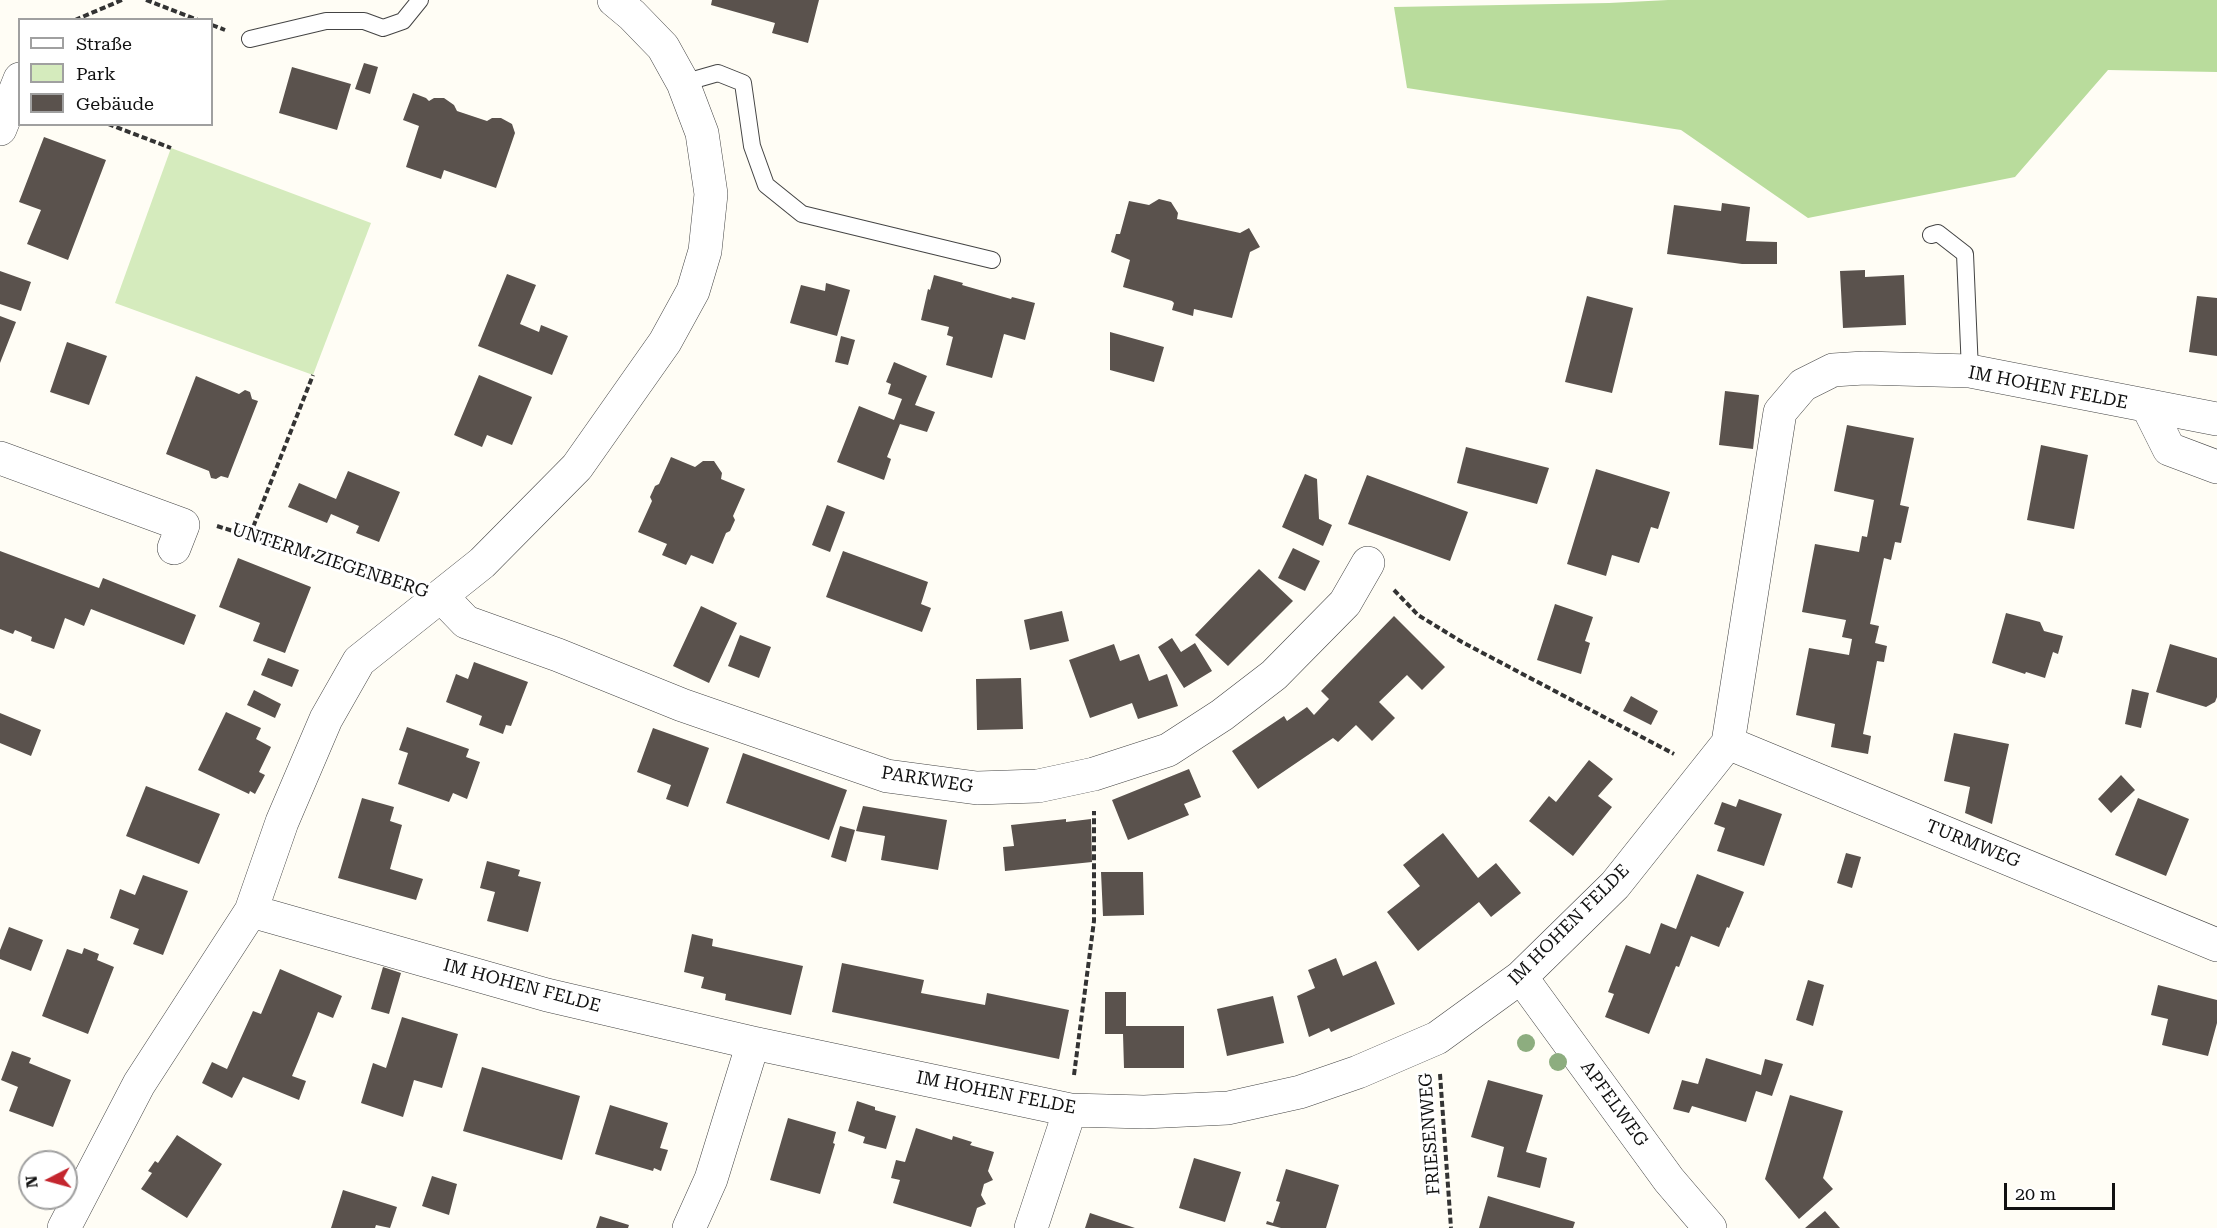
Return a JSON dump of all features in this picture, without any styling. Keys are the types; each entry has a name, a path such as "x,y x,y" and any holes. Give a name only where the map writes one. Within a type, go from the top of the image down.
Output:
{"street":[{"path":"64,1228 139,1084 251,911 282,822 326,719 359,661 489,556 577,468 665,342 693,291 705,251 711,194 702,132 683,83 663,47 614,0"},
{"path":"0,129 18,84"},
{"name":"IM HOHEN FELDE","path":"251,911 547,995 753,1043 1070,1110 1144,1112 1228,1108 1300,1092 1358,1072 1437,1038 1521,977 1615,885 1728,743 1780,412 1803,385 1833,370 1864,368 1970,371 2217,419"},
{"name":"IM HOHEN FELDE","path":"2148,407 2169,449 2217,467"},
{"path":"0,458 178,537"},
{"name":"PARKWEG","path":"441,596 466,622 558,655 682,705 887,776 977,788 1038,786 1094,774 1168,750 1274,675 1345,603 1368,563"},
{"name":"TURMWEG","path":"1728,743 2217,945"},
{"name":"APFELWEG","path":"1521,977 1669,1180 1710,1228"},
{"path":"689,1228 711,1179 753,1043"},
{"path":"1031,1228 1070,1110"}],"lane":[{"path":"250,39 326,21 364,21 384,28 403,21 420,0"},
{"path":"683,83 718,73 743,83 752,146 766,184 802,214 992,260"},
{"path":"1931,235 1938,233 1965,254 1970,371"}],"path":[{"path":"80,18 122,0"},
{"path":"146,0 193,18"},
{"path":"113,126 171,148"},
{"path":"250,535 313,375"},
{"name":"UNTERM ZIEGENBERG","path":"178,537 221,526 441,596"},
{"path":"1368,563 1418,615 1462,642 1706,771"},
{"path":"1070,1110 1094,921 1094,774"},
{"name":"FRIESENWEG","path":"1437,1038 1450,1228"}],"green space":[{"path":"1668,0 2217,0 2217,72 2108,70 2015,177 1808,218 1681,130 1407,88 1394,7"},
{"path":"171,148 371,223 313,375 115,303"}],"building":[{"path":"712,0 819,0 808,43 772,33 775,23 711,5"},
{"path":"364,63 378,67 370,94 355,89"},
{"path":"292,67 351,84 337,130 279,113"},
{"path":"413,93 429,101 434,98 444,98 454,105 457,111 487,121 492,118 501,118 512,124 515,133 496,188 444,170 441,179 406,167 419,126 403,120"},
{"path":"44,137 106,160 68,260 27,244 41,210 19,202"},
{"path":"1159,199 1171,202 1178,213 1177,219 1240,233 1249,228 1260,247 1250,252 1232,318 1194,309 1193,316 1172,310 1174,303 1172,301 1123,287 1130,260 1111,252 1116,234 1120,234 1129,201 1149,205"},
{"path":"1722,203 1750,207 1746,241 1777,242 1777,264 1742,264 1667,254 1674,205 1721,211"},
{"path":"1865,270 1865,277 1904,275 1906,325 1843,328 1840,271"},
{"path":"0,271 31,282 21,311 0,304"},
{"path":"507,274 536,285 520,324 539,332 541,325 568,336 552,375 478,346"},
{"path":"934,275 1011,299 1012,297 1035,303 1025,340 1004,334 992,378 946,365 953,337 947,335 949,327 921,320 928,289 930,290"},
{"path":"826,283 850,290 837,336 790,323 801,285 825,291"},
{"path":"1587,296 1633,308 1612,393 1565,382"},
{"path":"2197,296 2217,298 2217,356 2189,352"},
{"path":"0,316 16,322 0,363"},
{"path":"1110,332 1164,347 1154,382 1110,370"},
{"path":"841,336 855,340 848,365 835,362"},
{"path":"67,342 107,356 89,405 50,392"},
{"path":"894,362 927,376 915,405 935,412 927,432 900,424 887,457 891,459 884,480 837,462 859,406 894,420 902,399 888,394 891,384 886,382"},
{"path":"479,375 532,397 512,445 487,435 482,447 454,435"},
{"path":"196,376 239,394 245,390 250,392 252,399 258,401 228,478 221,476 216,479 211,478 209,471 166,454"},
{"path":"1725,391 1759,395 1753,449 1719,445"},
{"path":"1847,425 1914,438 1900,505 1909,507 1901,543 1895,542 1891,560 1884,558 1870,624 1879,626 1875,643 1887,646 1884,662 1877,661 1863,734 1871,736 1868,754 1831,747 1835,724 1796,715 1809,648 1849,655 1852,639 1842,637 1846,620 1802,612 1815,544 1859,552 1862,536 1867,537 1874,500 1834,491"},
{"path":"2041,445 2088,455 2074,529 2027,520"},
{"path":"1466,447 1549,468 1537,504 1457,483"},
{"path":"671,457 695,467 703,461 714,461 722,473 721,479 745,489 733,516 735,520 730,531 726,533 713,564 691,555 686,565 662,555 667,544 638,532 652,501 650,497 655,486 659,484"},
{"path":"1596,469 1670,492 1658,529 1651,527 1639,563 1612,555 1606,576 1567,564"},
{"path":"348,471 400,492 379,542 356,533 359,526 331,514 327,523 288,507 299,483 336,499"},
{"path":"1305,474 1317,479 1319,519 1332,525 1323,546 1282,527"},
{"path":"1367,475 1468,512 1450,561 1348,524"},
{"path":"827,505 845,512 830,552 812,545"},
{"path":"1293,548 1320,561 1305,591 1278,578"},
{"path":"0,551 99,588 103,578 196,615 184,645 91,609 84,626 65,618 54,649 31,641 32,637 15,630 13,634 0,629"},
{"path":"843,551 928,582 921,604 931,608 922,632 826,597"},
{"path":"238,558 311,587 285,653 253,641 260,623 219,607"},
{"path":"1259,569 1293,601 1228,666 1195,635"},
{"path":"1555,604 1593,617 1585,641 1590,643 1581,674 1537,660"},
{"path":"701,606 737,623 709,683 673,666"},
{"path":"1062,611 1069,641 1030,650 1024,620"},
{"path":"2006,613 2040,622 2044,631 2063,636 2058,654 2053,652 2045,678 1992,663"},
{"path":"1394,616 1445,667 1422,690 1407,675 1379,702 1395,718 1372,741 1356,725 1338,742 1333,738 1258,789 1232,751 1284,716 1287,721 1307,707 1314,715 1329,699 1321,691"},
{"path":"740,635 771,647 759,678 728,666"},
{"path":"1172,638 1181,652 1195,643 1212,671 1184,688 1158,647"},
{"path":"1114,644 1120,661 1139,654 1149,681 1167,674 1178,706 1138,719 1132,703 1090,718 1069,660"},
{"path":"2170,644 2217,658 2215,702 2206,707 2156,692"},
{"path":"268,658 299,670 292,687 261,675"},
{"path":"474,662 528,682 511,726 506,725 503,734 479,725 482,716 446,702 456,674 468,679"},
{"path":"1021,678 1023,729 977,730 976,679"},
{"path":"2132,689 2149,693 2141,728 2125,724"},
{"path":"254,690 281,704 275,718 247,705"},
{"path":"1631,696 1658,711 1651,725 1623,711"},
{"path":"226,712 261,728 256,739 271,747 259,772 265,775 255,794 250,791 249,794 198,770"},
{"path":"0,713 41,730 31,756 0,743"},
{"path":"407,727 469,749 466,757 480,762 467,799 453,793 449,802 398,784 408,753 399,750"},
{"path":"653,728 709,748 688,807 666,799 671,785 637,772"},
{"path":"1954,733 2009,744 1992,824 1965,813 1970,787 1944,781"},
{"path":"743,753 847,790 829,840 726,803"},
{"path":"1589,760 1613,779 1598,796 1612,807 1573,856 1529,821 1549,796 1556,802"},
{"path":"1189,769 1201,797 1184,804 1189,815 1128,840 1112,800"},
{"path":"2121,775 2135,790 2111,813 2098,799"},
{"path":"146,786 220,814 199,864 126,836"},
{"path":"362,798 394,807 390,821 402,825 390,869 423,879 416,900 338,878"},
{"path":"2138,798 2189,819 2166,876 2115,855"},
{"path":"1739,799 1782,814 1764,866 1717,851 1725,828 1714,824 1722,802 1736,807"},
{"path":"863,806 947,820 938,870 881,860 885,836 856,831"},
{"path":"1066,819 1066,822 1091,819 1092,862 1005,871 1003,847 1014,846 1011,825"},
{"path":"840,826 855,830 846,862 831,857"},
{"path":"1443,833 1478,878 1496,863 1521,893 1491,917 1479,902 1418,951 1387,912 1420,886 1403,865"},
{"path":"1846,853 1861,857 1852,888 1837,883"},
{"path":"487,861 520,870 518,876 541,882 528,932 487,921 495,892 480,888"},
{"path":"1101,872 1143,872 1144,915 1103,916"},
{"path":"1697,874 1744,892 1719,947 1691,936 1679,967 1676,966 1649,1034 1605,1017 1614,994 1608,992 1626,945 1650,954 1661,923 1676,929"},
{"path":"143,875 188,891 163,955 133,944 139,929 110,918 120,889 135,895"},
{"path":"9,927 43,940 31,971 0,959 0,950"},
{"path":"692,934 713,939 712,946 803,966 791,1015 725,1000 726,994 701,988 704,977 684,972"},
{"path":"84,948 99,954 97,960 114,967 88,1034 42,1016 67,949 82,954"},
{"path":"1336,958 1343,976 1376,961 1395,1004 1331,1032 1329,1028 1309,1037 1297,996 1315,988 1308,970"},
{"path":"842,963 924,980 921,993 985,1005 987,993 1069,1010 1059,1059 832,1012"},
{"path":"383,967 401,973 389,1014 371,1009"},
{"path":"280,969 342,996 333,1018 318,1012 292,1076 306,1081 299,1100 243,1077 232,1098 202,1083 212,1062 227,1069 253,1011 261,1014"},
{"path":"1808,980 1824,985 1813,1026 1796,1020"},
{"path":"2158,985 2217,1000 2217,1023 2208,1056 2162,1045 2168,1019 2151,1015"},
{"path":"1105,992 1126,992 1126,1026 1184,1026 1184,1068 1124,1068 1123,1034 1105,1034"},
{"path":"1273,996 1284,1043 1227,1056 1217,1009"},
{"path":"402,1017 458,1034 442,1088 414,1080 403,1117 361,1103 373,1063 386,1068"},
{"path":"12,1051 31,1058 29,1063 71,1080 53,1127 9,1111 18,1087 1,1080"},
{"path":"1706,1058 1761,1075 1765,1059 1783,1064 1772,1096 1756,1091 1746,1122 1692,1106 1689,1113 1673,1109 1682,1080 1698,1084"},
{"path":"482,1067 580,1096 562,1160 463,1131"},
{"path":"1488,1080 1543,1095 1526,1152 1547,1158 1540,1188 1497,1177 1504,1147 1471,1137"},
{"path":"1790,1095 1843,1111 1823,1178 1833,1189 1799,1219 1765,1179"},
{"path":"857,1101 875,1107 875,1110 896,1116 886,1149 863,1143 865,1137 848,1131"},
{"path":"610,1105 668,1123 660,1148 668,1150 661,1171 654,1168 653,1171 595,1154"},
{"path":"788,1118 836,1132 833,1143 835,1144 820,1194 770,1180"},
{"path":"916,1128 952,1140 953,1136 972,1142 970,1145 994,1152 988,1171 993,1180 984,1184 981,1195 986,1204 977,1208 971,1227 893,1203 900,1180 891,1178 896,1160 905,1162"},
{"path":"177,1135 222,1164 187,1218 141,1189 152,1173 148,1171 155,1161 158,1163"},
{"path":"1194,1158 1241,1172 1225,1222 1179,1208"},
{"path":"1286,1169 1339,1185 1326,1228 1281,1228 1266,1224 1267,1221 1273,1223 1280,1202 1276,1201"},
{"path":"432,1176 457,1184 449,1215 422,1206"},
{"path":"343,1190 397,1207 390,1228 376,1225 375,1228 331,1228"},
{"path":"1488,1196 1575,1222 1573,1228 1479,1228"},
{"path":"1825,1211 1840,1228 1805,1228"},
{"path":"1090,1213 1135,1228 1085,1228"},
{"path":"600,1216 629,1225 628,1228 596,1228"}]}
